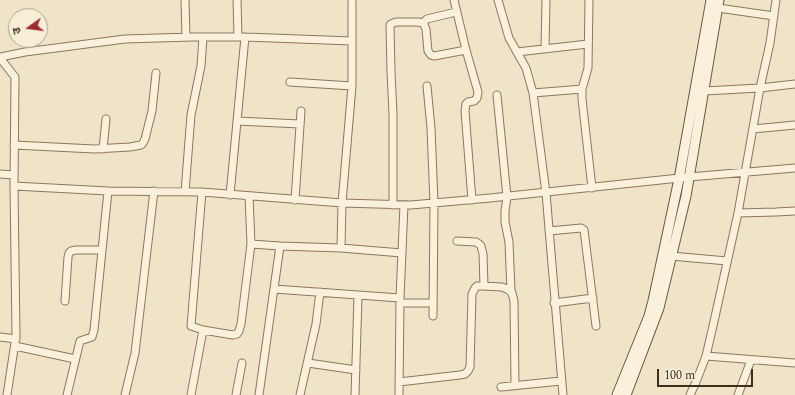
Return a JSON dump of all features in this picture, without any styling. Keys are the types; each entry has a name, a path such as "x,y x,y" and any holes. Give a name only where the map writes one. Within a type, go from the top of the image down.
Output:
{"main road":[{"path":"617,395 649,316 679,178 710,0"},
{"path":"626,395 659,308 686,196 719,4"}],"street":[{"path":"185,0 186,37"},
{"path":"230,194 237,122 241,37 237,0"},
{"path":"454,0 478,92 477,98 466,104 465,111 472,200"},
{"path":"545,49 546,0"},
{"path":"589,0 588,68 582,89 582,99 592,188"},
{"path":"690,395 706,356 738,213 744,172 770,43 776,0"},
{"path":"500,1 509,38 526,68 533,93 546,192 554,303 563,395"},
{"path":"341,248 342,203 352,86 352,2"},
{"path":"719,4 774,16"},
{"path":"423,23 427,19 456,12"},
{"path":"393,204 394,114 390,28 391,24 396,22 423,23"},
{"path":"423,23 426,29 428,51 431,55 439,56 466,50"},
{"path":"186,192 191,115 200,66 203,37"},
{"path":"7,395 15,342 15,77 0,57 25,52 125,39 241,37 352,41"},
{"path":"517,52 588,44"},
{"path":"14,145 103,149 136,146 143,143 152,111 156,73"},
{"path":"290,82 352,86"},
{"path":"704,90 760,88 795,84"},
{"path":"427,86 431,128 434,203 432,316"},
{"path":"533,93 582,89"},
{"path":"497,95 507,197 505,222 509,242 511,291 514,301 515,385"},
{"path":"294,200 302,111"},
{"path":"103,149 106,119"},
{"path":"237,122 300,124"},
{"path":"753,129 795,125"},
{"path":"14,186 108,191 202,192 294,200 404,205 507,197 679,178 795,168"},
{"path":"0,174 14,175"},
{"path":"67,395 80,342 92,337 94,330 108,191"},
{"path":"125,395 135,353 154,191"},
{"path":"202,192 191,326 203,330 233,335 237,334 241,324 251,244 249,196"},
{"path":"399,395 400,301 404,205"},
{"path":"738,213 795,211"},
{"path":"549,231 581,228 584,230 596,326"},
{"path":"457,241 476,242 481,246 483,254 484,286"},
{"path":"251,244 341,248 402,253"},
{"path":"259,395 280,246"},
{"path":"64,301 69,253 76,250 102,250"},
{"path":"671,256 727,261"},
{"path":"399,382 460,376 465,374 470,367 472,294 475,288 477,286 484,286 502,288 511,291"},
{"path":"274,289 433,303"},
{"path":"300,395 316,324 320,292"},
{"path":"355,395 358,296"},
{"path":"554,303 593,298"},
{"path":"191,395 203,330"},
{"path":"0,337 75,359"},
{"path":"706,356 795,363"},
{"path":"738,395 750,360"},
{"path":"236,395 242,363"},
{"path":"308,363 356,370"},
{"path":"501,387 561,381"}]}
